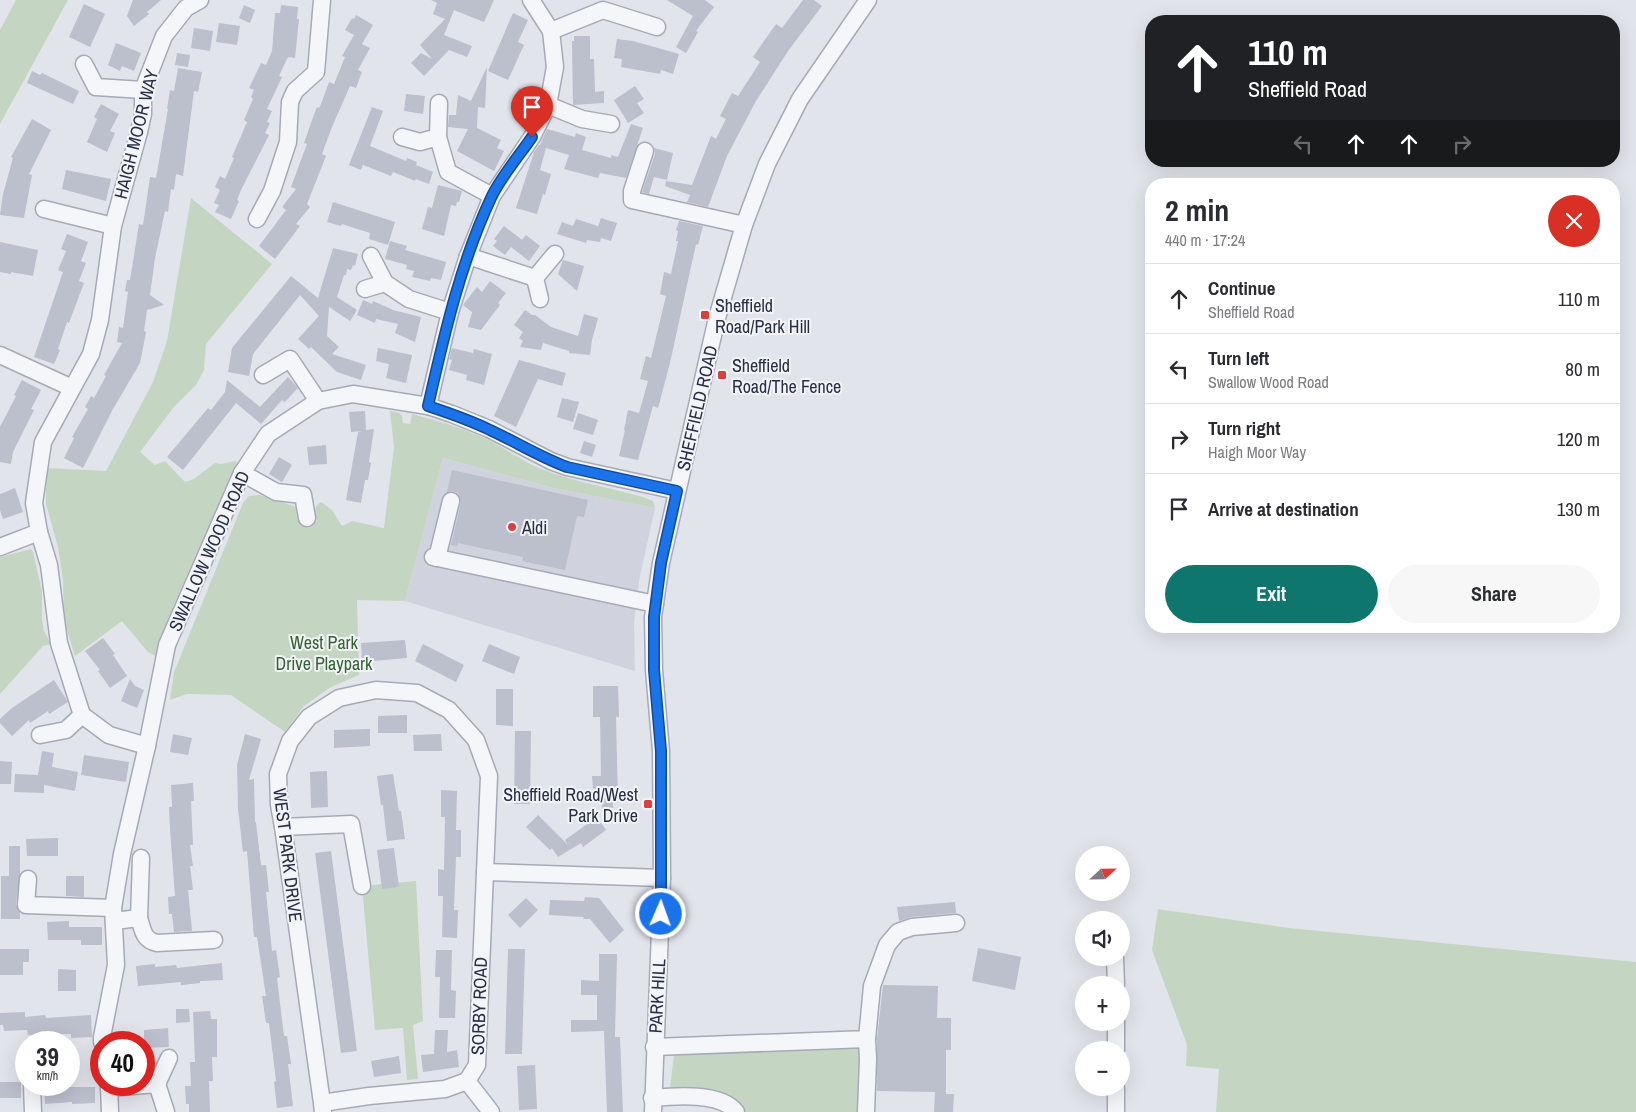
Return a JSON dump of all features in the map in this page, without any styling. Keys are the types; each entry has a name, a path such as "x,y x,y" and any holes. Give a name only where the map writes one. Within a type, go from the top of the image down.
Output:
{"street":[{"name":"HAIGH MOOR WAY","path":"82,715 59,643 50,565 39,532 34,503 43,442 90,354 100,320 113,226 143,114 143,90 164,36 182,4 200,0"},
{"path":"257,219 272,191 288,142 290,102 295,91 316,72 322,0"},
{"path":"428,406 450,312 468,256 492,196 532,137 548,105 555,67 551,31 531,0"},
{"name":"SHEFFIELD ROAD","path":"654,670 654,617 661,563 717,318 744,225 767,164 800,99 868,0"},
{"path":"551,31 605,5 657,27"},
{"path":"84,64 96,87 143,90"},
{"path":"439,103 438,137 448,172 492,196"},
{"path":"548,105 582,119 611,124"},
{"path":"402,137 420,142 438,137"},
{"path":"645,151 632,191 632,200 744,225"},
{"path":"44,209 113,226"},
{"path":"535,278 555,254"},
{"path":"371,256 385,284 409,300 450,312"},
{"path":"468,256 535,278"},
{"path":"535,278 540,299"},
{"path":"365,290 385,284"},
{"path":"0,355 72,388"},
{"path":"263,376 290,359 318,401"},
{"name":"SWALLOW WOOD ROAD","path":"103,1031 116,965 114,914 122,854 147,746 167,645 242,473 268,434 318,401 353,394 428,406 489,429 551,461 567,467 677,491"},
{"path":"242,473 276,492 303,495 307,518"},
{"path":"451,501 435,558 655,604"},
{"path":"0,548 39,532"},
{"name":"PARK HILL","path":"653,1105 662,878 661,751 654,670"},
{"name":"WEST PARK DRIVE","path":"323,1108 279,804 278,774 290,741 309,717 339,698 376,690 417,693 449,710 476,740 489,776 485,872"},
{"path":"40,735 66,730 82,715 109,735 147,746"},
{"path":"283,827 351,824 362,886"},
{"path":"141,858 138,918 145,938 150,942 157,943 214,940"},
{"path":"485,872 662,878"},
{"name":"SORBY ROAD","path":"467,1081 477,1065 485,872"},
{"path":"28,879 26,905 138,918"},
{"path":"866,1112 867,1039 872,986 886,946 898,932 912,927 956,923"},
{"path":"654,1047 867,1039"},
{"path":"166,1112 157,1084 169,1058"},
{"path":"323,1108 369,1096 445,1089 467,1081 491,1112"},
{"path":"32,1096 33,1112"},
{"path":"109,1096 110,1112"},
{"path":"653,1105 706,1096 732,1107 736,1112"},
{"path":"1116,1096 1116,1112"}],"shaded area":[{"path":"443,458 553,488 655,508 639,581 634,622 635,671 405,601"}],"green space":[{"path":"16,0 68,0 0,124 0,30"},
{"path":"191,198 272,264 206,344 204,370 196,385 173,408 140,452 155,465 165,461 185,482 194,479 215,463 221,464 236,461 237,465 173,607 155,656 147,651 122,621 75,656 64,620 63,579 58,547 46,504 46,468 106,471 153,382 167,341"},
{"name":"West Park Drive Playpark","path":"390,411 399,413 402,416 403,423 410,424 412,414 463,429 492,442 539,468 578,481 643,497 653,501 655,508 553,488 443,458 405,601 357,600 359,675 331,687 304,706 285,732 231,695 187,694 170,700 174,672 243,503 249,496 260,495 296,507 297,517 304,526 312,525 317,521 316,508 321,502 332,510 342,526 352,521 384,528 394,447"},
{"path":"31,549 42,592 44,631 51,644 43,646 0,694 0,557"},
{"path":"416,881 423,1021 413,1025 418,1079 407,1080 403,1028 375,1030 362,886"},
{"path":"1158,909 1289,928 1636,962 1636,1112 1216,1112 1219,1069 1186,1066 1187,1045 1152,950"},
{"path":"867,1039 866,1112 736,1112 669,1096 675,1046"}],"building":[{"path":"133,0 161,0 147,12 149,14 134,26 127,16"},
{"path":"431,0 494,0 484,22 454,10 444,35 472,46 467,57 449,50 424,76 411,63 421,53 432,59 420,45 445,19 433,14 437,3"},
{"path":"667,0 705,0 714,7 696,31 698,32 686,53 676,47 693,16"},
{"path":"803,0 814,0 822,6 788,51 756,101 727,156 708,207 687,202 690,195 665,186 666,181 692,185 711,136 716,139 726,119 720,116 732,93 738,96 760,62 753,57 776,24 782,28"},
{"path":"84,4 105,14 90,47 69,37"},
{"path":"244,5 255,10 250,23 239,18"},
{"path":"281,5 298,7 297,19 299,19 295,58 288,57 279,76 282,77 267,109 272,111 267,122 270,123 265,133 269,135 241,190 237,200 239,201 231,219 215,212 219,205 214,203 220,190 215,187 220,176 225,179 234,158 232,157 247,122 244,120 253,99 251,97 254,90 249,88 261,63 266,65 272,51 275,13 280,13"},
{"path":"513,13 528,20 518,42 524,45 508,80 488,71"},
{"path":"356,15 373,25 362,44 370,48 358,70 362,72 356,88 350,86 332,127 322,154 326,156 307,204 310,207 296,224 300,226 275,259 259,246 286,210 282,207 296,189 291,187 307,144 304,143 317,107 319,108 321,104 329,82 334,84 345,57 342,56 354,35 345,30"},
{"path":"219,23 240,26 237,45 216,42"},
{"path":"194,28 213,31 210,51 191,48"},
{"path":"574,36 590,36 590,59 594,59 595,92 604,91 604,103 573,105 572,41 574,41"},
{"path":"617,39 633,41 679,54 673,74 661,70 660,74 621,67 622,59 614,58"},
{"path":"116,43 141,53 134,71 122,66 120,71 108,65"},
{"path":"177,53 190,55 188,67 175,65"},
{"path":"487,67 485,108 478,107 477,128 501,140 497,148 504,151 494,171 457,151 468,129 448,127 449,115 456,115 458,95 471,101"},
{"path":"178,68 202,72 198,92 194,91 183,176 176,174 174,190 171,189 168,212 165,211 155,258 150,295 164,305 147,310 144,331 146,332 140,363 113,409 83,468 64,458 74,438 72,437 88,409 85,407 91,396 94,398 106,376 104,375 122,343 117,342 119,327 123,328 128,292 125,291 127,280 130,280 139,224 143,225 150,177 156,178 170,90 174,91"},
{"path":"32,71 40,75 42,73 79,91 73,104 27,83"},
{"path":"635,86 644,99 637,103 644,113 628,123 614,100"},
{"path":"519,88 536,97 528,111 524,111 511,104"},
{"path":"406,94 425,96 423,114 404,111"},
{"path":"101,104 119,114 110,131 115,133 107,152 87,142 97,119 94,117"},
{"path":"372,107 383,111 370,146 406,161 407,158 417,162 416,165 433,172 429,184 416,179 415,181 393,172 391,176 363,165 361,170 349,165"},
{"path":"32,119 51,130 29,174 32,175 24,218 0,215 3,194 13,158 11,157"},
{"path":"631,124 643,128 626,178 600,173 598,178 564,169 569,155 546,148 540,170 551,174 537,214 516,208 534,152 540,145 547,129 575,137 576,133 586,137 582,150 611,158 611,155 618,157"},
{"path":"654,148 673,153 667,180 654,177 649,194 642,192 655,154"},
{"path":"66,170 111,179 106,201 62,189"},
{"path":"438,185 462,191 456,206 451,205 444,236 422,229 428,207 432,208"},
{"path":"333,202 395,222 388,245 369,239 370,233 342,224 341,226 327,222"},
{"path":"601,218 617,223 611,241 601,238 600,242 587,240 586,243 557,234 562,222 573,226 576,219 598,226"},
{"path":"679,221 703,226 698,245 696,244 670,363 658,408 653,406 638,460 619,456 628,410 639,413 648,381 640,379 646,356 651,358 666,296 660,294 664,272 671,274 678,241 676,241 678,231 676,230"},
{"path":"504,226 522,240 526,235 540,246 529,261 511,247 505,255 493,246 497,241 494,239"},
{"path":"67,234 88,242 81,261 86,263 79,281 84,283 69,323 67,322 58,349 60,350 54,364 34,357 63,272 58,270 66,251 61,249"},
{"path":"390,241 407,246 405,250 446,262 441,280 431,278 430,281 412,277 414,271 406,269 407,265 385,259"},
{"path":"0,242 38,250 33,276 0,272"},
{"path":"333,248 358,254 355,266 353,265 351,270 347,269 346,275 344,275 337,297 357,310 350,321 329,307 327,336 339,347 332,354 366,365 361,380 337,372 311,347 309,349 298,339 319,316 300,295 253,354 249,376 228,372 232,348 291,276 318,298"},
{"path":"563,260 584,266 577,291 558,274"},
{"path":"490,281 506,293 498,303 500,305 481,330 468,327 472,312 463,305 477,287 482,292"},
{"path":"363,300 372,304 373,301 393,310 421,317 415,342 395,333 398,324 376,319 375,323 357,315"},
{"path":"525,310 551,327 578,336 584,314 598,318 590,355 569,353 569,351 543,343 541,350 520,347 523,341 519,338 523,332 514,325"},
{"path":"378,348 412,355 406,383 386,378 389,364 376,361"},
{"path":"452,348 473,353 474,349 492,354 484,385 466,380 467,375 449,370 452,360 449,359"},
{"path":"519,360 566,373 562,386 538,379 516,427 494,416"},
{"path":"288,377 298,388 285,402 282,400 261,424 236,403 183,470 167,457 208,408 211,410 225,392 227,380 260,407"},
{"path":"22,380 41,390 31,409 34,410 13,452 11,464 0,462 0,427"},
{"path":"562,398 579,402 573,422 557,417"},
{"path":"365,411 366,430 374,429 369,462 371,463 368,480 365,480 361,503 346,500 358,432 362,431 351,432 349,412"},
{"path":"578,413 598,420 593,435 573,429"},
{"path":"584,441 596,445 592,457 580,453"},
{"path":"326,445 327,464 309,465 307,447"},
{"path":"279,457 292,465 282,482 269,474"},
{"name":"Aldi","path":"452,470 588,500 584,517 577,516 565,570 522,561 523,557 458,543 457,546 451,545 461,503 458,493 453,491 447,492"},
{"path":"15,488 23,512 3,519 0,510 0,494"},
{"path":"103,638 115,654 113,655 127,676 110,688 98,671 100,670 85,651"},
{"path":"405,640 407,658 362,662 361,643"},
{"path":"423,644 464,665 456,682 415,661"},
{"path":"489,644 520,657 514,674 482,661"},
{"path":"130,679 135,686 144,690 137,708 121,701"},
{"path":"54,680 68,702 49,714 48,711 30,723 29,720 12,736 0,723 0,719 12,708"},
{"path":"593,686 618,686 619,717 616,717 618,803 613,803 613,808 602,808 601,789 593,789 592,776 601,776 600,717 593,717"},
{"path":"496,689 513,689 513,726 496,725"},
{"path":"407,715 407,733 378,733 378,716"},
{"path":"370,729 370,746 334,748 334,730"},
{"path":"515,731 531,731 530,804 514,804"},
{"path":"173,734 192,738 188,755 170,752"},
{"path":"245,734 261,739 249,780 254,779 255,822 261,865 266,865 269,892 266,892 272,951 276,950 280,977 277,978 284,1036 287,1036 291,1064 288,1064 293,1106 277,1108 274,1082 276,1081 269,1023 266,1023 262,996 266,996 257,937 254,937 247,851 243,852 238,809 237,765"},
{"path":"441,734 442,751 414,751 413,735"},
{"path":"42,751 54,753 52,767 78,772 75,791 44,785 44,793 14,792 15,774 38,775"},
{"path":"84,755 129,762 126,782 81,775"},
{"path":"0,761 12,762 11,784 0,784"},
{"path":"327,771 328,807 311,808 310,772"},
{"path":"393,774 405,839 387,841 383,805 381,805 377,776"},
{"path":"193,783 194,801 191,801 193,845 190,845 193,866 190,866 193,890 188,890 192,931 174,932 172,914 169,914 168,897 175,896 169,807 172,807 171,785"},
{"path":"441,790 457,791 456,830 461,830 461,857 456,857 454,910 458,910 457,938 442,937 443,896 438,896 438,869 444,870 445,817 441,817"},
{"path":"538,815 568,845 565,840 597,817 606,830 583,847 581,843 558,857 552,848 550,850 526,827"},
{"path":"58,838 58,856 27,856 26,839"},
{"path":"9,846 20,846 20,873 16,904 20,913 20,919 1,919 1,876 9,876"},
{"path":"394,848 399,887 382,889 377,850"},
{"path":"331,851 357,1051 341,1053 315,853"},
{"path":"66,876 84,876 84,897 66,896"},
{"path":"585,897 599,898 624,930 610,943 590,919 549,915 550,900 584,901"},
{"path":"526,898 538,910 520,928 508,915"},
{"path":"955,902 956,913 911,917 899,921 897,907"},
{"path":"69,921 69,927 102,927 102,945 81,945 81,940 48,940 47,922"},
{"path":"978,948 1021,957 1015,990 972,981"},
{"path":"0,949 29,949 29,962 23,962 23,975 0,975"},
{"path":"508,949 525,949 522,1054 505,1054"},
{"path":"436,950 452,950 451,990 456,991 455,1018 439,1018 440,977 435,977"},
{"path":"599,954 617,954 615,1037 620,1037 623,1112 607,1112 604,1031 571,1032 571,1020 597,1020 597,995 581,995 581,980 599,981"},
{"path":"222,963 223,980 200,981 200,983 181,985 181,982 138,986 136,966 155,964 155,967 176,965 177,968"},
{"path":"58,969 76,970 76,991 58,991"},
{"path":"883,985 938,986 937,1018 951,1018 951,1050 946,1050 946,1094 954,1094 953,1112 934,1112 935,1092 877,1091 877,1039"},
{"path":"176,1009 189,1009 190,1022 176,1023"},
{"path":"210,1011 211,1019 217,1019 217,1057 212,1057 213,1081 209,1081 210,1112 189,1112 189,1104 186,1104 185,1086 191,1086 190,1062 195,1062 193,1012"},
{"path":"25,1012 25,1017 45,1015 46,1018 91,1015 92,1031 90,1031 90,1037 80,1038 80,1031 4,1031 3,1025 0,1025 0,1013"},
{"path":"168,1028 169,1047 155,1048 155,1031 144,1030"},
{"path":"435,1030 448,1030 447,1052 457,1050 459,1067 423,1072 421,1055 434,1054"},
{"path":"399,1056 401,1073 374,1077 371,1061"},
{"path":"535,1065 537,1109 519,1110 517,1066"},
{"path":"0,1082 15,1082 15,1096 21,1096 21,1098 0,1098"},
{"path":"80,1087 90,1087 90,1096 95,1096 95,1103 45,1104 45,1096 80,1096"}],"place":[{"name":"Sheffield Road/Park Hill","path":"705,315"},
{"name":"Sheffield Road/The Fence","path":"722,375"},
{"name":"Aldi","path":"512,527"},
{"name":"Sheffield Road/West Park Drive","path":"648,804"}],"route":[{"path":"532,137 492,196 468,256 450,312 428,406 489,429 551,461 567,467 677,491 661,563 654,617 654,670 661,751 661,914"}]}
